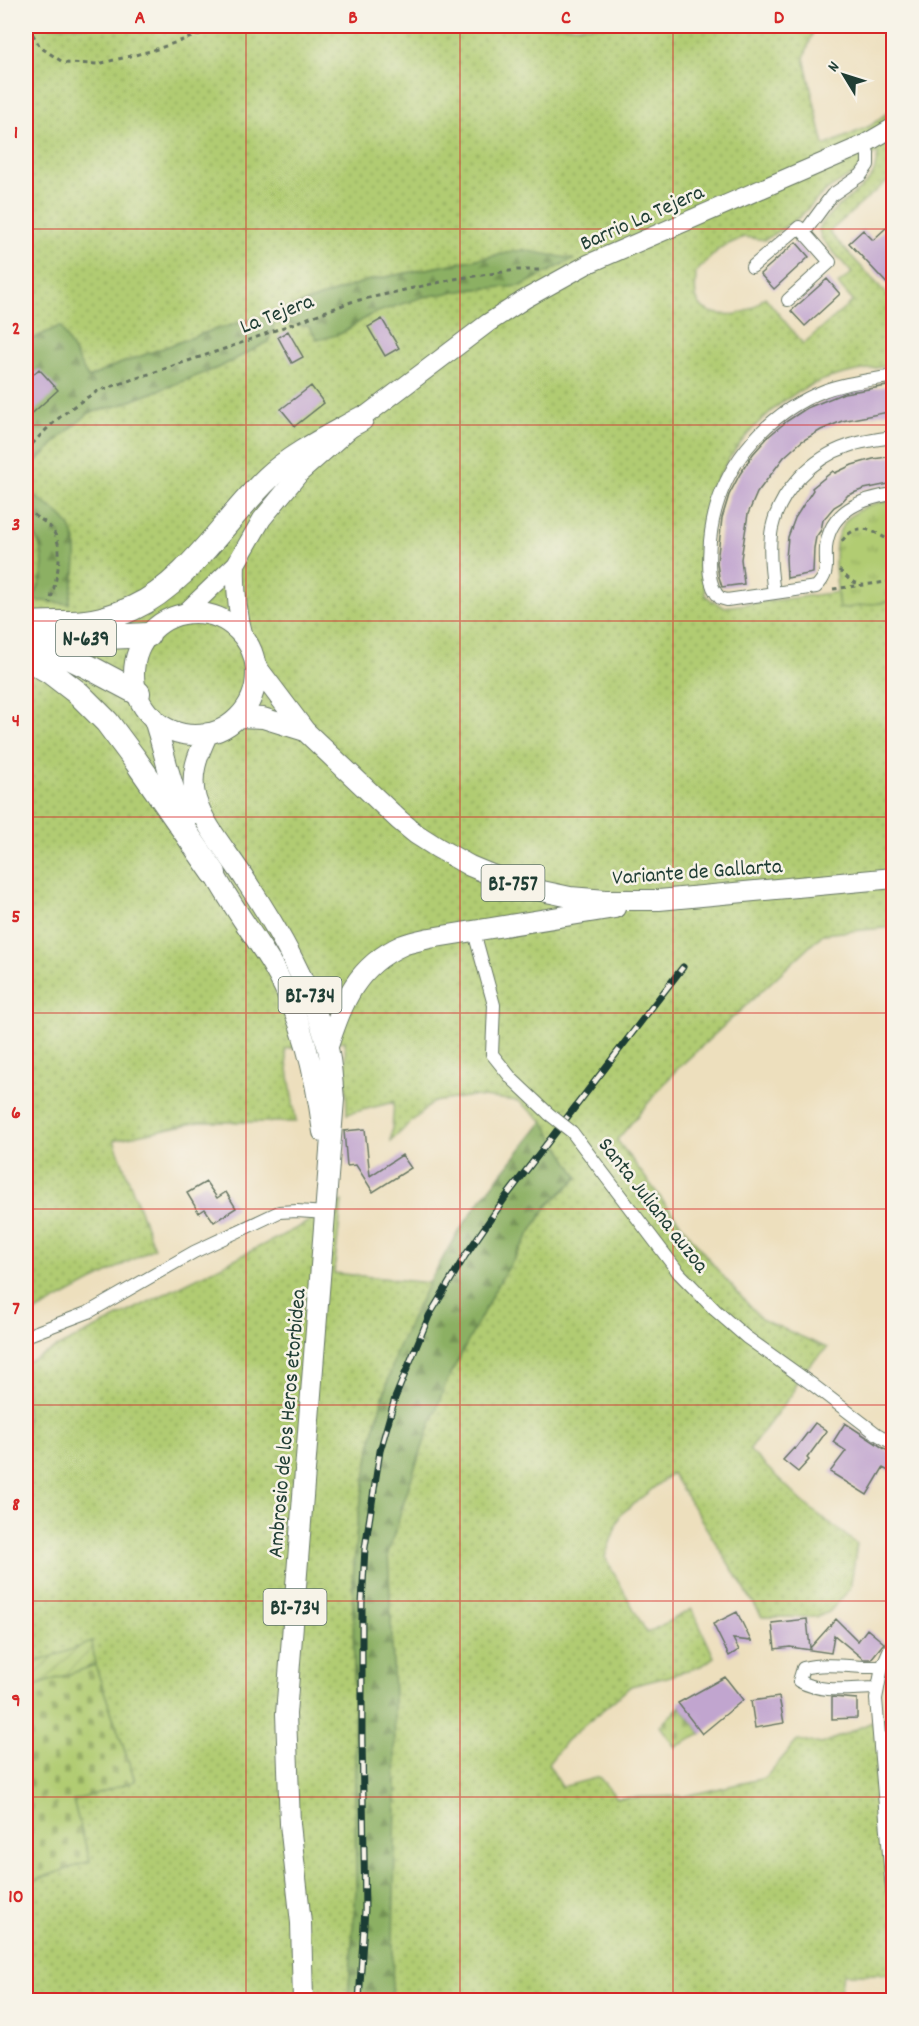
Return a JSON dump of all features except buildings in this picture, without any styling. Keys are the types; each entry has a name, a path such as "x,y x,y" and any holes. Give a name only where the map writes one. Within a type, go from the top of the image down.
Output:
{"highway":[{"path":"32,624 73,623 108,617 134,607 157,594 188,566 270,476 319,442 362,419"},
{"name":"N-639","path":"32,624 60,635 87,638 148,635"},
{"name":"N-639","path":"26,636 138,693"},
{"path":"26,657 79,694 107,722 214,873"}],"main road":[{"path":"201,613 218,617 232,625 244,637 252,650 256,666 256,680 247,706 229,724 208,733 178,732 164,726 144,706 135,683 135,662 148,635 171,618 184,614 201,613"},
{"name":"Variante de Gallarta","path":"256,666 305,731 416,834 470,867 528,888 570,897 659,900 894,878"},
{"name":"BI-734","path":"153,717 177,802 214,873 285,988 302,1028 318,1088 328,1173"},
{"name":"Variante de Gallarta","path":"238,717 263,718 305,731"},
{"name":"BI-734","path":"208,733 194,769 193,783 196,799 218,838 276,927 307,987 328,1046 334,1099 328,1173"},
{"path":"328,1046 340,1011 356,980 380,959 404,945 430,938 659,900"},
{"name":"Ambrosio de los Heros etorbidea","path":"303,2001 301,1923 290,1824 286,1714 328,1173"}],"street":[{"name":"Barrio La Tejera","path":"236,564 262,519 286,488 321,453 488,323 561,278 633,244 864,145 894,127"},
{"path":"804,233 832,195 861,175 868,165 868,153 864,145"},
{"path":"752,267 799,227 830,262 788,300"},
{"path":"894,376 849,383 801,401 777,417 754,439 740,457 723,487 712,519 709,556 712,588 720,598 727,600 816,587 827,573 826,544 837,520 856,503 874,496 894,494"},
{"path":"774,593 770,554 772,530 777,513 788,492 801,476 830,454 848,445 894,437"},
{"path":"184,614 236,564"},
{"path":"236,564 236,598 244,637"},
{"name":"Santa Juliana auzoa","path":"474,932 494,1005 492,1054 512,1079 572,1132 673,1266 715,1310 746,1337 813,1384 877,1434 894,1444"},
{"path":"26,1336 89,1312 194,1252 279,1212 326,1214"},
{"path":"894,1639 882,1667 876,1700 894,1914"},
{"path":"877,1688 829,1689 809,1687 799,1681 802,1668 817,1664 859,1668 882,1667"}],"path":[{"path":"28,26 40,47 64,63 98,64 151,51 224,26"},
{"name":"La Tejera","path":"26,451 59,417 78,402 98,391 230,347 351,302 454,279 517,270 546,270 561,278"},
{"path":"26,510 47,524 59,542 55,584 32,624"},
{"path":"840,544 852,530 858,529 869,530 894,543"},
{"path":"838,566 840,573 862,585"},
{"path":"816,587 829,589 894,581"}],"green space":[{"path":"26,26 815,26 804,58 824,146 870,126 893,108 893,176 829,232 893,301 893,365 850,372 809,386 782,402 758,423 729,459 717,479 707,517 703,556 705,595 724,607 838,592 839,608 893,601 893,927 823,934 675,1071 617,1140 715,1267 761,1319 827,1348 799,1375 792,1394 749,1450 806,1505 857,1544 850,1589 829,1612 816,1617 762,1617 672,1473 620,1515 605,1557 647,1633 692,1609 714,1657 703,1665 631,1686 566,1741 548,1764 562,1787 599,1777 617,1798 685,1796 765,1778 798,1740 822,1744 893,1713 893,1974 843,1974 839,2000 391,2000 396,1795 388,1553 413,1473 445,1385 498,1284 547,1206 578,1177 543,1121 518,1101 473,1096 433,1102 391,1141 394,1102 347,1114 345,1041 285,1049 296,1122 199,1122 114,1140 154,1248 26,1317 26,526 40,546 43,563 41,580 32,600 75,573 76,540 64,519 26,490 33,465 89,413 120,405 220,367 268,342 275,322 308,326 340,334 372,314 426,296 464,290 521,286 523,250 366,281 275,313 207,332 114,366 88,378 60,326 26,342","holes":["879,153 874,173 870,179 835,209 819,230 822,239 852,273 838,284 853,301 803,344 765,297 745,312 732,314 717,314 700,305 696,294 696,272 720,248 744,237 765,240 800,217 824,192 857,172 861,167 861,160"]},
{"path":"523,250 573,259 521,286 474,289 423,297 372,314 340,334 318,340 308,326 275,322 268,342 220,367 120,405 89,413 33,465 26,484 26,342 60,326 88,378 114,366 207,332 275,313 366,281"},
{"path":"26,490 59,514 70,527 74,537 76,559 69,604 31,600 40,582 43,562 38,542 26,526"},
{"path":"893,500 893,601 839,609 835,553 843,524 854,513 870,505"},
{"path":"543,1121 578,1177 547,1206 498,1284 445,1385 413,1473 388,1553 396,1795 392,1996 391,2000 348,2000 356,1890 353,1581 357,1525 373,1433 397,1349 429,1283 452,1242 477,1205"},
{"path":"342,1201 334,1273 429,1283 413,1315 384,1393 373,1433 357,1525 353,1581 356,1890 348,2000 26,2000 26,1883 90,1861 73,1801 135,1780 95,1665 92,1643 26,1666 26,1363 299,1227"},
{"path":"92,1642 95,1665 26,1689 26,1666"},
{"path":"95,1665 135,1781 73,1801 90,1861 26,1883 26,1689"},
{"path":"680,1706 702,1734 675,1747 660,1726"}],"railway":[{"path":"359,2000 365,1909 362,1740 362,1603 365,1548 380,1451 395,1398 429,1316 465,1256 505,1198 683,967"}]}
